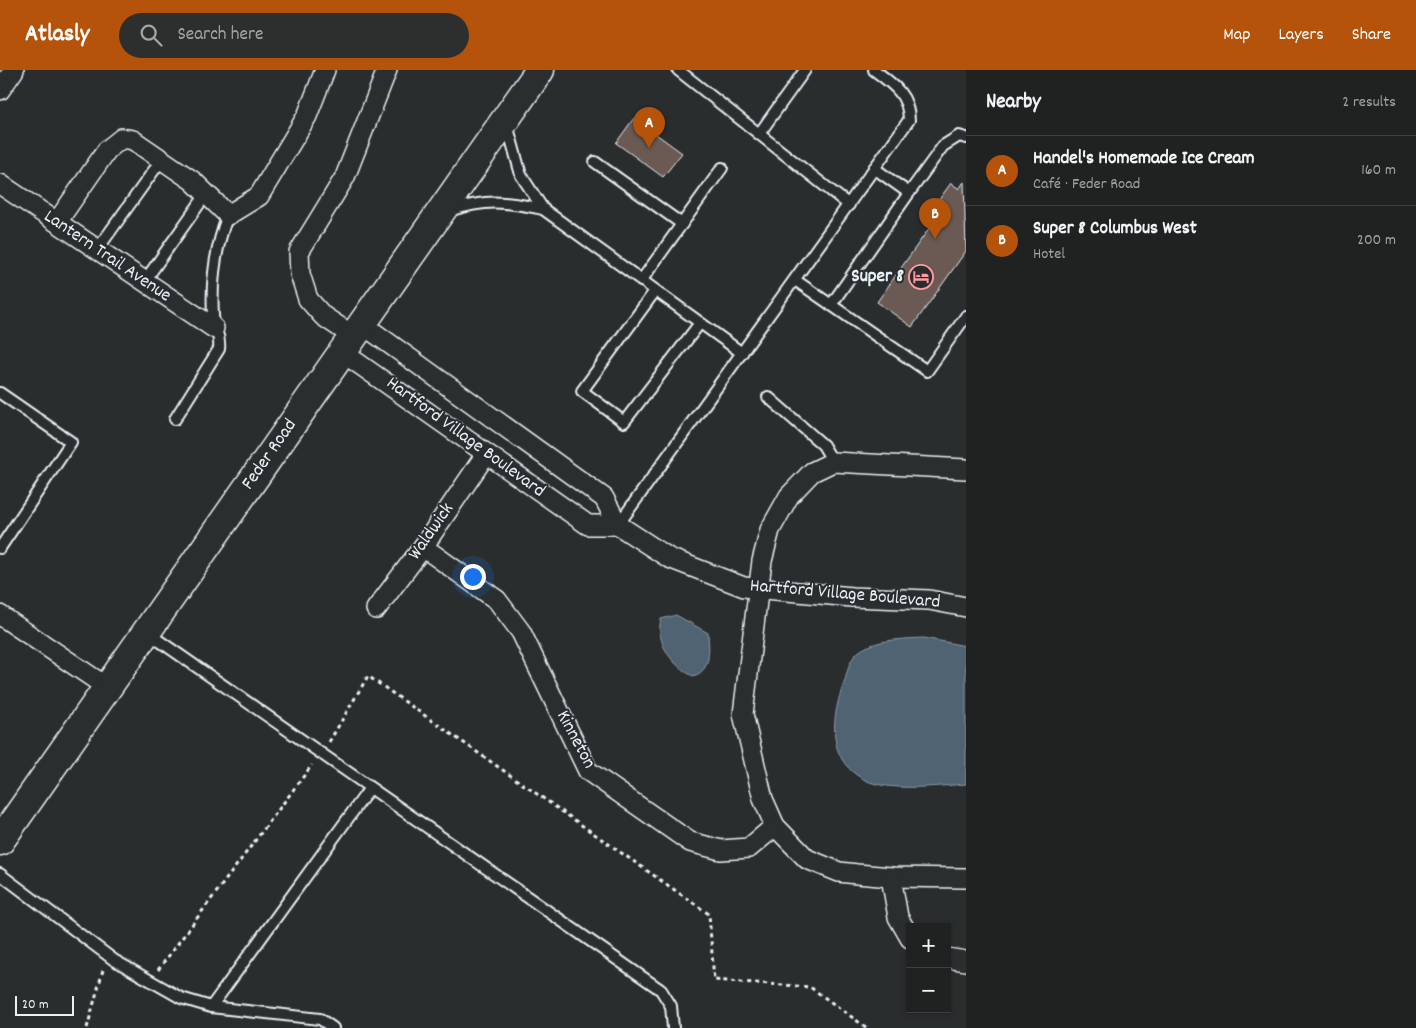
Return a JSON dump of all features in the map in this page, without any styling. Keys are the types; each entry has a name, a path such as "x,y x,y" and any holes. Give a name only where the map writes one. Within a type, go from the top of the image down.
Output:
{"main road":[{"name":"Feder Road","path":"0,841 540,70"}],"street":[{"path":"0,90 14,70"},
{"path":"58,222 113,143 122,138 133,140 162,159 207,193 228,215 259,196 307,116 325,70"},
{"path":"352,337 323,316 308,299 300,274 299,252 345,177 387,70"},
{"name":"Lantern Trail Avenue","path":"0,184 214,328"},
{"name":"Hartford Village Boulevard","path":"352,337 486,454 588,525 618,524"},
{"name":"Hartford Village Boulevard","path":"352,337 604,498 618,524 669,558 744,587 929,600 966,607"},
{"name":"Waldwick","path":"376,609 423,547 486,454"},
{"path":"966,469 833,462 812,472 789,496 770,530 762,561 743,714 763,799 775,826 807,859 839,872 891,877 966,878"},
{"name":"Kinneton","path":"423,547 497,600 521,632 588,771 690,842 721,850 749,848 775,826"},
{"path":"0,615 108,688"},
{"path":"891,877 898,917 906,931"},
{"path":"951,959 966,961"}],"lane":[{"path":"678,70 849,205"},
{"path":"760,134 806,70"},
{"path":"618,524 909,120 909,106 896,86 874,70"},
{"path":"506,119 521,175 542,209 742,353"},
{"path":"831,305 943,146 960,136 966,138"},
{"path":"97,250 162,159"},
{"path":"594,162 682,224"},
{"path":"641,281 722,168"},
{"path":"874,168 909,193"},
{"path":"144,282 207,193"},
{"path":"440,214 483,202 512,203 542,209"},
{"path":"175,419 219,349 220,337 214,328 213,275 218,240 228,215"},
{"path":"795,280 927,371 966,316"},
{"path":"655,291 582,391 624,422 700,323"},
{"path":"0,393 71,442 0,548"},
{"path":"768,397 823,445 833,462"},
{"path":"147,632 661,990 671,1006 673,1028"},
{"path":"211,1007 370,788"},
{"path":"0,874 107,955 180,998 211,1007 320,1018 333,1028"}],"path":[{"path":"87,1028 107,955"}],"water":[{"path":"676,615 708,633 708,659 704,669 693,676 685,672 672,660 663,645 660,628 661,619"},
{"path":"924,638 966,646 966,784 900,787 875,784 852,771 843,760 837,748 835,721 837,707 850,663 855,655 869,646 888,641"}],"building":[{"path":"634,118 682,153 663,177 616,143"},
{"name":"Super 8","path":"964,182 966,251 912,327 877,302 930,227 923,222 951,183 959,189"}],"place":[{"name":"Handel's Homemade Ice Cream","path":"649,148"},
{"name":"Super 8 Columbus West","path":"935,239"},
{"name":"Super 8","path":"921,277"}]}
